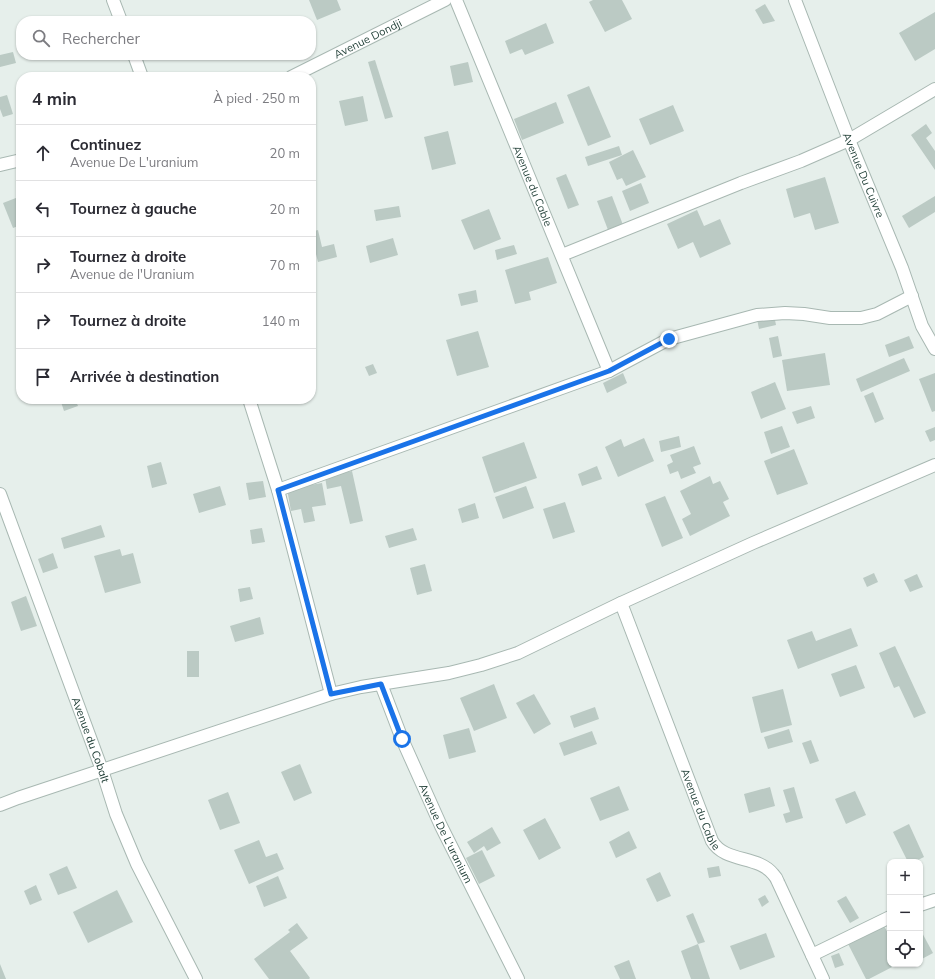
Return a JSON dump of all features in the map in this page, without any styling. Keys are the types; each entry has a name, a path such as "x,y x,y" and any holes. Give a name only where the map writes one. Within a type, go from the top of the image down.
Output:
{"street":[{"path":"113,0 119,16"},
{"name":"Avenue Dondji","path":"301,72 445,0"},
{"name":"Avenue du Cable","path":"456,0 609,371"},
{"name":"Avenue Du Cuivre","path":"795,0 848,140 902,268 922,326 935,349"},
{"path":"136,60 140,72"},
{"path":"562,256 741,183 801,161 848,140 935,89"},
{"path":"0,166 16,161"},
{"path":"278,490 609,371 669,339 757,315 785,313 830,318 861,318 877,314 912,296"},
{"path":"251,404 278,490 331,694"},
{"path":"0,805 331,694 449,673 489,663 518,653 621,603 753,543 935,465"},
{"name":"Avenue du Cobalt","path":"0,494 102,770 116,814 137,864 196,979"},
{"name":"Avenue du Cable","path":"621,603 712,841 715,846 724,853 765,867 773,873 823,979"},
{"name":"Avenue De L'uranium","path":"381,684 402,739 441,826 518,979"},
{"path":"923,904 935,900"},
{"path":"812,955 887,918"}],"building":[{"path":"309,0 337,0 341,10 317,20"},
{"path":"593,0 622,0 632,19 605,32 589,2"},
{"path":"765,4 775,21 763,24 755,10"},
{"path":"935,12 935,49 915,61 899,33"},
{"path":"546,23 554,43 525,55 522,49 510,54 505,41"},
{"path":"13,52 16,63 0,67 0,55"},
{"path":"375,60 393,117 385,119 368,62"},
{"path":"468,62 473,82 454,86 450,66"},
{"path":"589,86 611,137 588,146 567,95"},
{"path":"7,95 13,114 3,117 0,109 0,97"},
{"path":"363,96 368,121 345,126 339,101"},
{"path":"556,102 564,123 522,140 514,119"},
{"path":"673,105 684,131 650,145 639,119"},
{"path":"926,124 932,133 926,138 935,151 935,170 911,135"},
{"path":"448,131 456,164 432,170 424,137"},
{"path":"619,146 622,155 588,166 585,157"},
{"path":"633,150 646,177 626,186 622,178 617,180 609,162"},
{"path":"566,174 579,205 568,209 556,178"},
{"path":"825,177 839,223 815,230 810,213 794,218 786,189"},
{"path":"641,183 649,203 630,211 622,191"},
{"path":"612,196 623,225 608,230 597,201"},
{"path":"935,196 935,212 909,228 902,216"},
{"path":"16,198 16,227 13,228 3,203"},
{"path":"399,206 401,217 376,221 374,210"},
{"path":"489,209 501,239 474,250 461,220"},
{"path":"697,210 704,226 720,219 731,244 700,258 693,242 678,249 667,224"},
{"path":"318,230 322,247 334,244 337,257 318,262 316,254 316,231"},
{"path":"393,238 398,255 370,263 366,246"},
{"path":"514,245 517,254 497,260 495,250"},
{"path":"548,257 557,283 529,292 531,300 515,304 505,270"},
{"path":"476,290 478,302 461,306 458,294"},
{"path":"774,315 776,325 759,329 757,319"},
{"path":"478,331 489,367 457,376 446,340"},
{"path":"778,336 782,356 773,358 769,338"},
{"path":"909,336 914,348 889,357 885,345"},
{"path":"825,353 830,385 787,391 782,360"},
{"path":"904,358 910,371 861,392 856,379"},
{"path":"373,364 377,373 369,376 365,367"},
{"path":"623,373 627,383 607,393 603,383"},
{"path":"935,373 935,411 932,412 919,379"},
{"path":"775,382 786,409 761,419 751,392"},
{"path":"873,392 884,419 875,423 864,396"},
{"path":"62,404 77,404 78,406 64,411"},
{"path":"811,406 815,418 797,424 792,412"},
{"path":"782,426 790,447 771,454 764,432"},
{"path":"935,427 935,440 930,442 925,431"},
{"path":"679,436 681,447 661,452 659,441"},
{"path":"644,438 654,461 618,477 605,447 621,439 624,447"},
{"path":"524,442 537,478 494,493 482,457"},
{"path":"694,446 701,464 693,467 696,473 681,479 678,471 670,474 667,465 673,462 670,455"},
{"path":"794,449 808,484 777,495 764,461"},
{"path":"161,462 167,484 152,488 147,466"},
{"path":"597,466 602,479 582,486 578,474"},
{"path":"352,471 363,521 350,524 341,486 327,489 325,477"},
{"path":"710,476 713,484 720,481 729,499 723,502 730,516 690,536 682,519 691,514 680,491"},
{"path":"263,481 266,497 249,500 246,483"},
{"path":"322,483 326,505 312,507 315,521 304,523 301,509 291,511 287,489"},
{"path":"220,486 226,505 199,513 193,494"},
{"path":"526,486 534,508 503,519 495,497"},
{"path":"665,496 683,538 662,547 645,504"},
{"path":"565,502 575,532 553,539 543,509"},
{"path":"475,503 479,518 462,523 458,509"},
{"path":"101,525 105,537 64,549 61,538"},
{"path":"262,528 265,542 252,544 250,530"},
{"path":"413,528 417,540 389,548 385,536"},
{"path":"120,549 122,556 133,553 141,583 105,593 94,556"},
{"path":"53,553 58,568 43,573 38,559"},
{"path":"425,564 432,591 417,595 410,568"},
{"path":"874,573 878,582 867,587 863,578"},
{"path":"917,574 923,587 910,592 904,580"},
{"path":"250,587 253,599 240,602 238,589"},
{"path":"26,596 37,626 21,631 11,602"},
{"path":"260,617 264,634 235,642 230,626"},
{"path":"851,628 858,646 798,669 787,640 812,631 816,641"},
{"path":"895,646 926,713 914,718 899,686 894,688 879,653"},
{"path":"187,651 199,651 199,677 187,677"},
{"path":"856,665 865,688 840,697 831,674"},
{"path":"494,684 507,718 474,731 460,698"},
{"path":"783,689 792,725 761,733 752,697"},
{"path":"534,694 551,724 534,734 516,703"},
{"path":"595,707 599,719 574,728 570,716"},
{"path":"469,728 476,752 449,759 443,735"},
{"path":"789,729 793,742 768,749 764,737"},
{"path":"592,731 597,744 564,756 559,743"},
{"path":"811,740 819,761 810,764 802,743"},
{"path":"300,764 312,793 294,801 281,772"},
{"path":"619,786 629,810 600,821 590,798"},
{"path":"770,787 775,806 749,813 744,794"},
{"path":"794,787 803,818 786,823 783,814 790,812 783,790"},
{"path":"855,791 866,815 846,824 835,799"},
{"path":"228,792 240,823 220,830 208,800"},
{"path":"545,818 561,848 539,860 523,830"},
{"path":"909,824 924,857 920,859 906,859 893,832"},
{"path":"492,827 501,843 487,851 484,846 474,853 467,842"},
{"path":"629,831 637,848 616,858 609,842"},
{"path":"259,840 266,857 277,853 284,869 249,884 234,850"},
{"path":"482,850 495,876 479,884 466,858"},
{"path":"67,866 77,888 58,895 49,874"},
{"path":"719,866 721,876 709,878 707,868"},
{"path":"660,872 671,896 657,902 646,879"},
{"path":"278,876 287,898 264,907 256,886"},
{"path":"36,885 42,900 30,905 24,891"},
{"path":"117,890 133,922 88,943 73,912"},
{"path":"765,895 769,902 762,907 758,899"},
{"path":"846,896 859,918 850,923 837,901"},
{"path":"693,913 705,942 698,944 686,916"},
{"path":"297,923 308,938 290,951 310,978 269,979 254,959 290,932 288,930"},
{"path":"883,924 887,931 887,967 892,967 869,979 866,979 847,942"},
{"path":"766,933 775,957 740,970 730,946"},
{"path":"923,935 933,953 923,958"},
{"path":"698,944 710,979 691,979 681,951"},
{"path":"839,953 844,965 835,968 831,956"},
{"path":"629,960 636,979 620,979 614,966"},
{"path":"0,964 6,979 0,979"}],"route":[{"path":"402,739 381,684 331,694 278,490 609,371 669,339"}]}
